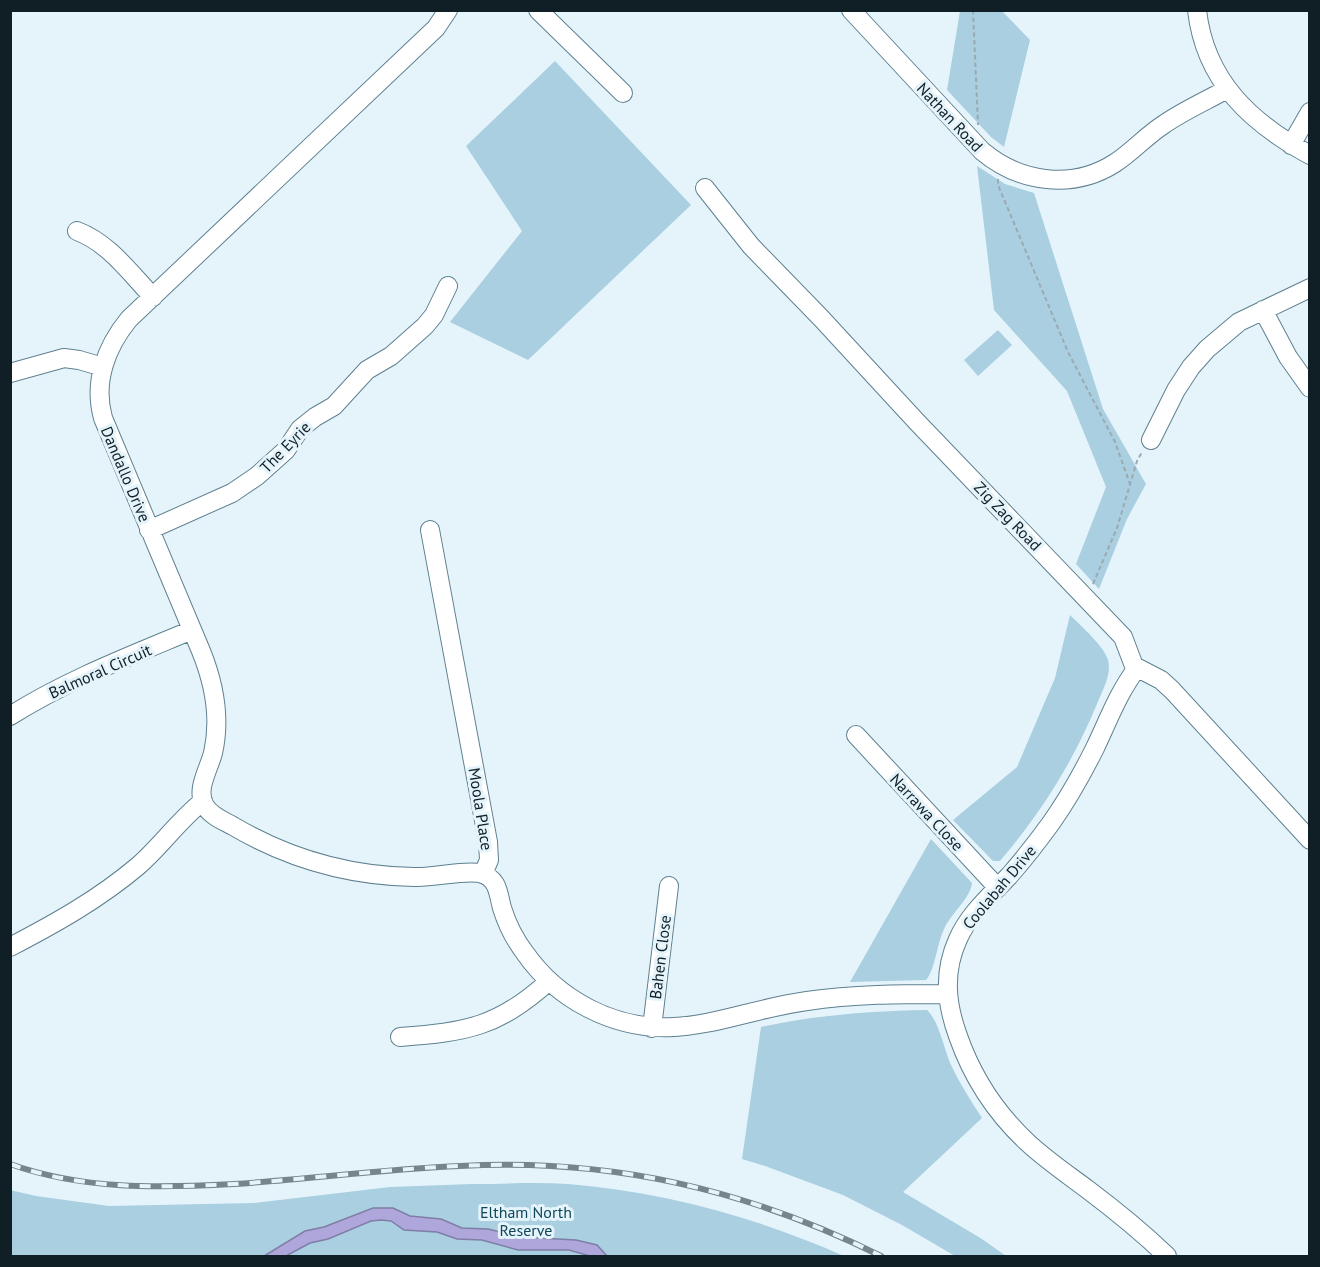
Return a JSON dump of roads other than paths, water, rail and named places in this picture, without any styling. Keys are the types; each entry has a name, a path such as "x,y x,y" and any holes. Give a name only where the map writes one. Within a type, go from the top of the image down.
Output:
{"street":[{"name":"Dandallo Drive","path":"436,28 448,10"},
{"name":"Dandallo Drive","path":"203,801 202,788 215,740 216,707 209,674 103,418 99,396 103,366 111,346 123,327 153,297 436,28 461,10"},
{"path":"538,10 623,93"},
{"name":"Nathan Road","path":"851,10 973,143 989,157 1024,175 1049,180 1074,179 1095,173 1116,162 1172,119 1227,89"},
{"path":"1197,10 1207,50 1227,89 1253,118 1291,145 1310,155"},
{"path":"1291,145 1310,112"},
{"name":"Zig Zag Road","path":"705,188 751,246 1089,599 1123,637 1129,648 1132,662 1137,668"},
{"path":"77,231 93,238 108,250 153,297"},
{"name":"The Eyrie","path":"149,530 232,493 257,476 286,450 300,429 334,406 367,370 391,356 425,326 434,315 448,285"},
{"path":"1150,440 1176,390 1199,357 1227,331 1263,310 1310,288"},
{"path":"1263,310 1288,357 1310,388"},
{"path":"10,373 64,358 103,366"},
{"name":"Moola Place","path":"430,530 488,842 489,856 483,874 496,886 507,921 524,952 549,981 596,1012 652,1028 695,1026 808,1001 875,995 947,994"},
{"name":"Balmoral Circuit","path":"10,716 76,679 192,630"},
{"path":"1137,668 1161,680 1172,690 1310,840"},
{"name":"Coolabah Drive","path":"1137,668 1122,689 1065,802 1031,850 976,911 958,938 948,971 947,994 954,1024 967,1058 982,1087 1008,1123 1037,1151 1123,1217 1167,1257"},
{"name":"Narrawa Close","path":"856,735 998,888"},
{"path":"10,947 72,914 108,890 140,864 203,801 208,810 218,818 255,839 286,853 322,865 403,877 483,874"},
{"name":"Bahen Close","path":"652,1028 669,886"},
{"path":"400,1037 453,1032 488,1023 522,1004 549,981"}],"railway":[{"path":"10,1164 65,1179 149,1186 234,1184 460,1166 570,1167 624,1173 728,1196 780,1213 881,1256"}],"park label":[{"name":"Eltham North Reserve","path":"526,1221"}]}
